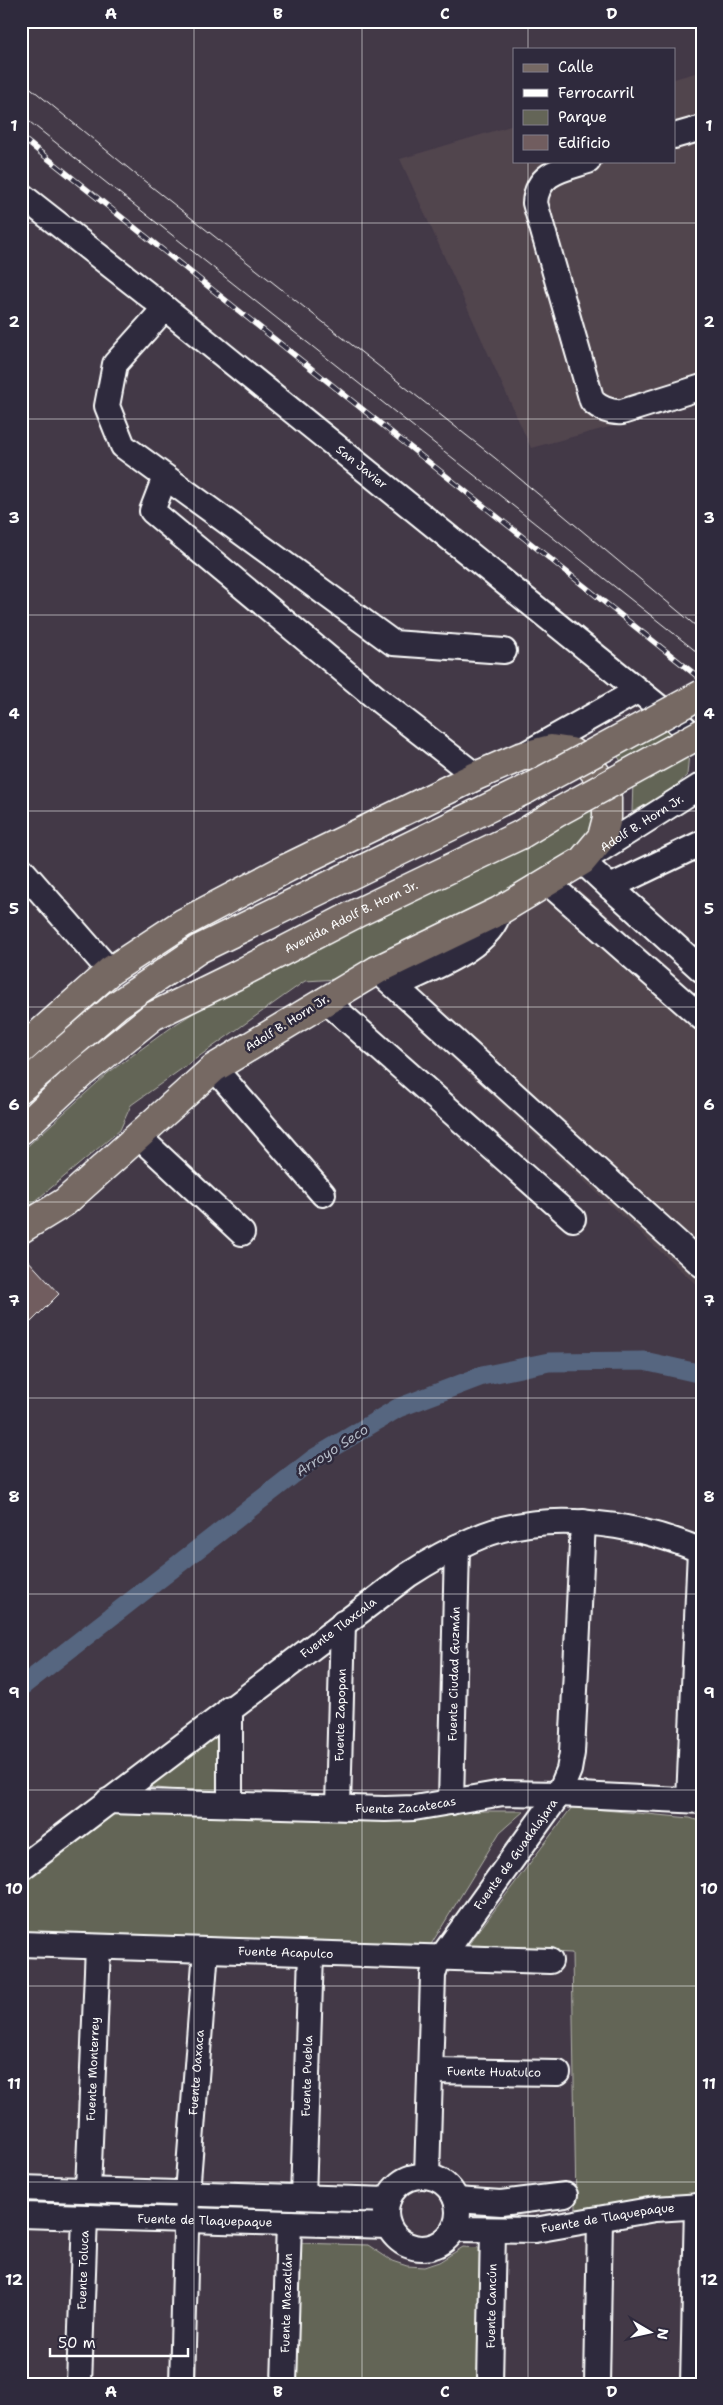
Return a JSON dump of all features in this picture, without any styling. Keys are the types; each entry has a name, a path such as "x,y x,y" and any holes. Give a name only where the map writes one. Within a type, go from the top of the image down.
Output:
{"main road":[{"path":"21,1088 117,1005 199,949 527,789 702,694"},
{"name":"Avenida Adolf B. Horn Jr.","path":"21,1130 81,1074 153,1016 359,912 520,835 702,733"},
{"name":"Adolf B. Horn Jr.","path":"21,1050 110,971 182,923 287,868 476,776 520,757 551,749 571,752 588,763 600,779 607,798 607,818 602,837 582,861 386,978 325,1000 214,1068 65,1202 21,1229"}],"street":[{"path":"676,135 702,128"},
{"path":"585,162 552,172 545,177 536,194 535,203 592,401 598,407 614,413 702,388"},
{"name":"San Javier","path":"21,195 165,308 702,742"},
{"path":"165,308 115,364 107,406 123,446 393,643 504,650"},
{"path":"166,477 152,511 381,702 476,776"},
{"name":"Adolf B. Horn Jr.","path":"520,757 637,691"},
{"name":"Adolf B. Horn Jr.","path":"582,861 702,785"},
{"path":"610,887 702,843"},
{"path":"582,861 702,970"},
{"path":"21,869 110,971"},
{"path":"547,882 702,1018"},
{"path":"386,978 702,1265"},
{"path":"325,1000 573,1220"},
{"path":"214,1068 323,1194"},
{"path":"139,1137 242,1233"},
{"name":"Fuente de Guadalajara","path":"427,2176 433,1975 441,1958 559,1794 568,1770 572,1752 584,1522"},
{"name":"Fuente Tlaxcala","path":"21,1868 408,1575 473,1539 504,1529 536,1524 597,1522 646,1531 701,1550"},
{"name":"Fuente Ciudad Guzmán","path":"451,1802 457,1547"},
{"path":"696,1800 701,1550"},
{"name":"Fuente Zapopan","path":"338,1806 343,1623"},
{"path":"230,1708 230,1804"},
{"name":"Fuente Zacatecas","path":"108,1801 414,1808 502,1793 696,1800"},
{"name":"Fuente Acapulco","path":"21,1944 550,1961"},
{"name":"Fuente Monterrey","path":"88,2190 98,1946"},
{"name":"Fuente Oaxaca","path":"182,2384 187,2194 206,1950"},
{"name":"Fuente Puebla","path":"303,2197 311,1954"},
{"name":"Fuente Huatulco","path":"430,2070 558,2072"},
{"path":"427,2176 445,2184 456,2200 457,2220 454,2229 447,2238 437,2245 426,2248 414,2248 399,2240 388,2226 386,2209 394,2189 403,2181 414,2177 427,2176"},
{"path":"21,2188 388,2200"},
{"path":"456,2200 501,2203 565,2195"},
{"name":"Fuente de Tlaquepaque","path":"454,2229 535,2230 680,2206 699,2206"},
{"path":"694,2384 699,2206"},
{"name":"Fuente de Tlaquepaque","path":"21,2215 388,2226"},
{"name":"Fuente Toluca","path":"79,2384 85,2217"},
{"path":"597,2384 600,2219"},
{"name":"Fuente Mazatlán","path":"284,2384 289,2223"},
{"name":"Fuente Cancún","path":"490,2384 493,2230"}],"shaded area":[{"path":"702,71 702,402 531,448 400,159 513,125 513,162 676,162 676,78"},
{"path":"575,886 702,999 702,1290 377,989"}],"green space":[{"path":"658,724 676,735 689,753 687,775 671,792 632,812 633,781 617,755"},
{"path":"594,806 595,822 589,836 571,853 528,883 338,979 305,981 131,1105 120,1130 21,1213 21,1152 108,1073 176,1024 222,995"},
{"path":"225,1721 222,1795 139,1786"},
{"path":"572,1807 690,1818 702,1822 702,2197 662,2196 576,2210 572,1953 466,1948"},
{"path":"479,1811 524,1811 500,1832 430,1946 21,1933 21,1880 113,1813 340,1820"},
{"path":"298,2243 368,2245 392,2261 407,2266 424,2267 439,2262 463,2247 482,2248 480,2384 294,2384"}],"building":[{"path":"26,1258 59,1294 31,1322 21,1311 21,1262"}],"waterway":[{"name":"Arroyo Seco","path":"21,1687 313,1459 398,1408 482,1376 549,1362 644,1361 702,1374"}],"tram line":[{"path":"21,80 133,172 495,458 702,631"},
{"path":"21,115 702,656"}],"railway":[{"path":"21,137 702,680"}]}
